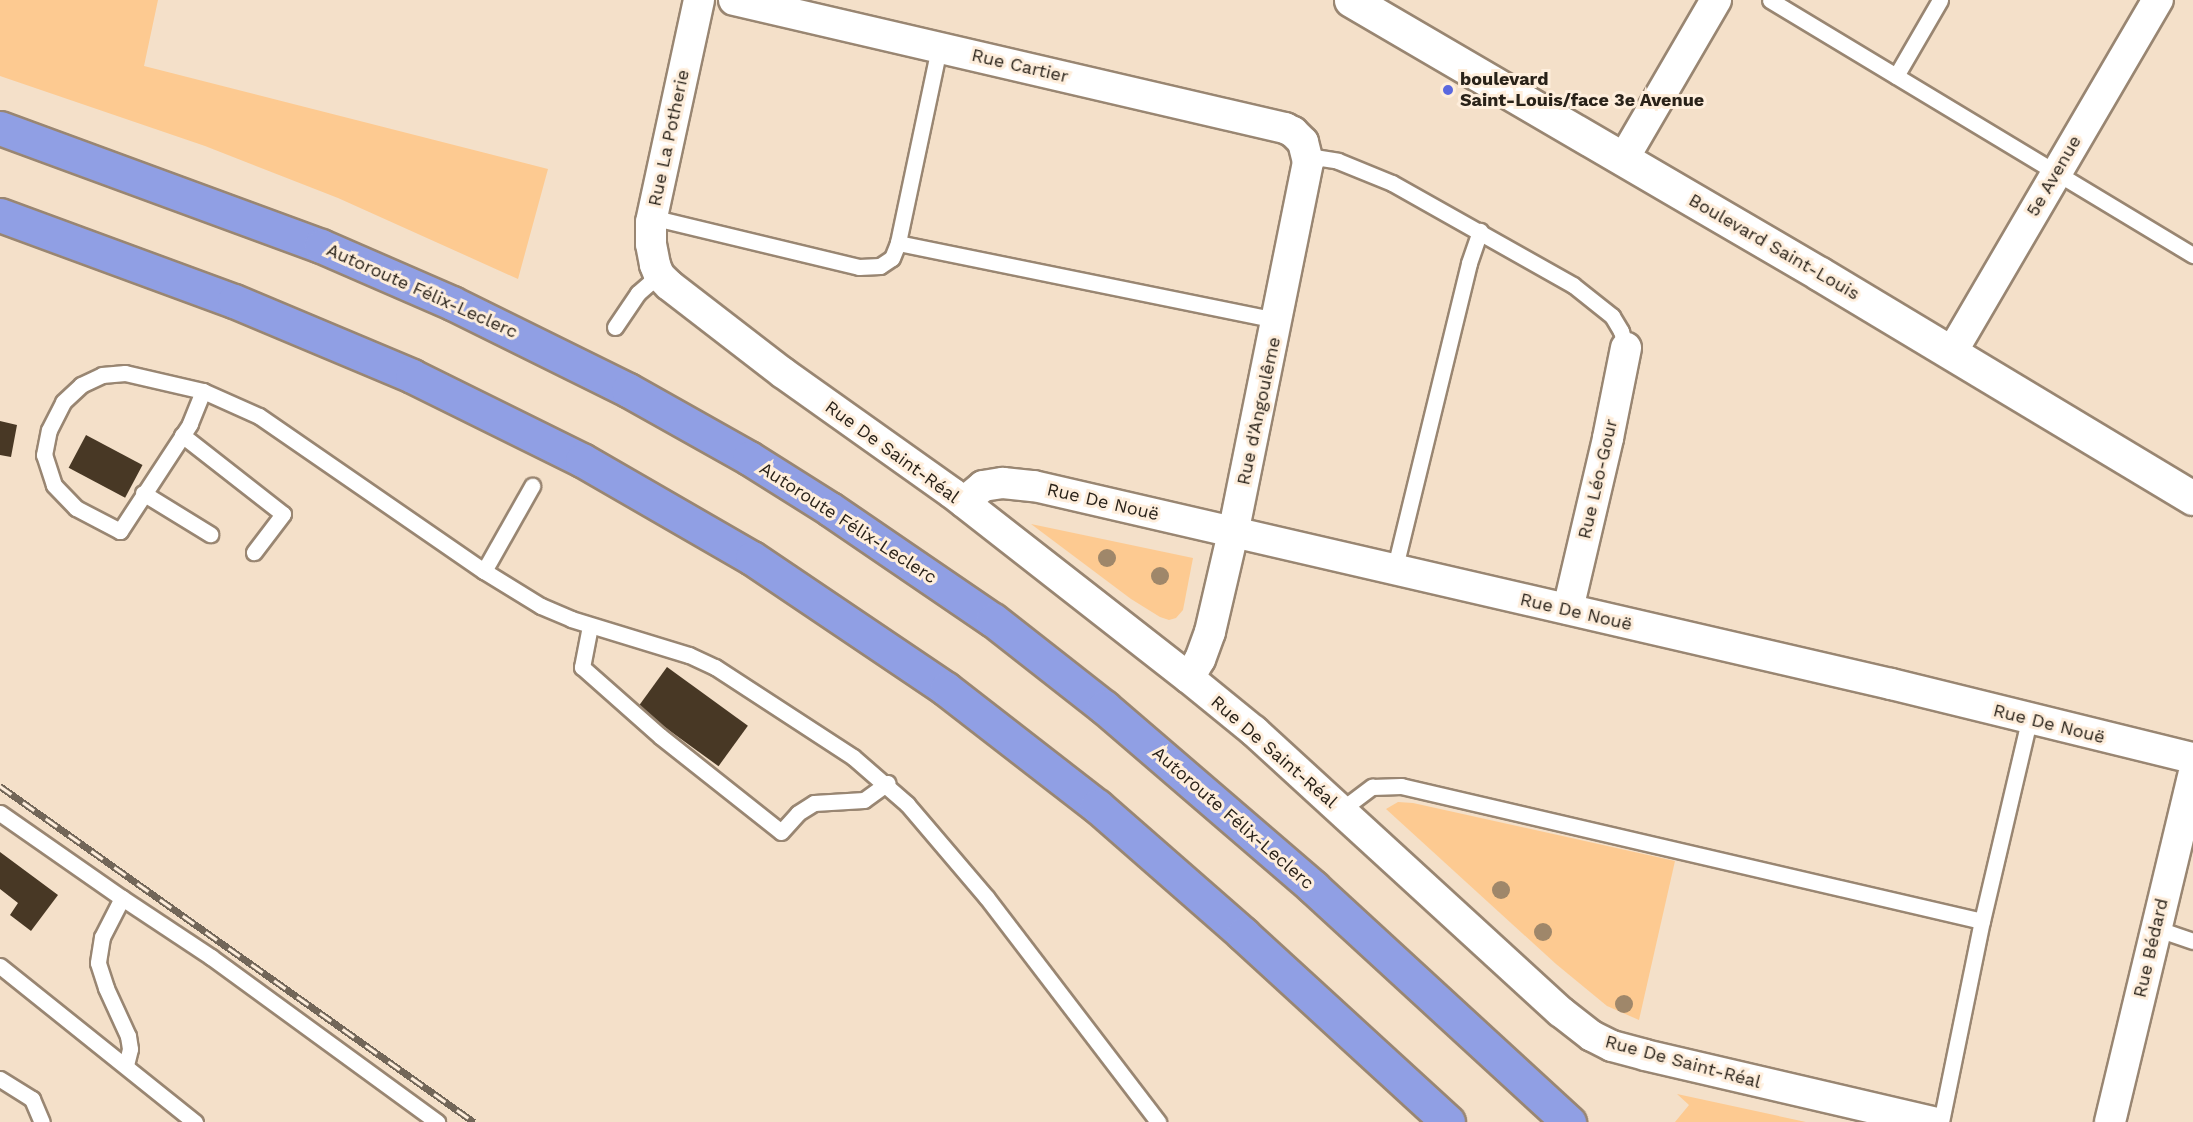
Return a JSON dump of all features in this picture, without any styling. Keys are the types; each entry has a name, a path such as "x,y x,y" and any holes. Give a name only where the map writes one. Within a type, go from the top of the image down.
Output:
{"highway":[{"name":"Autoroute Félix-Leclerc","path":"0,128 299,237 452,303 628,390 749,458 830,509 993,620 1104,707 1313,887 1569,1122"},
{"path":"0,215 234,301 412,376 582,460 752,558 936,682 1098,806 1243,934 1448,1122"}],"street":[{"name":"Rue La Potherie","path":"659,275 651,251 651,217 699,0"},
{"name":"Rue Cartier","path":"734,0 1285,128 1305,148"},
{"name":"Boulevard Saint-Louis","path":"1351,0 1624,158 2193,498"},
{"path":"1624,158 1716,0"},
{"name":"5e Avenue","path":"1952,352 2158,0"},
{"name":"Rue d'Angoulême","path":"1188,678 1200,659 1210,632 1233,533 1278,320 1305,148"},
{"name":"Rue De Saint-Réal","path":"659,275 686,299 783,373 964,502 1254,731 1561,1012 1605,1044 1933,1122"},
{"name":"Rue Léo-Gour","path":"1568,609 1608,438 1626,348"},
{"name":"Rue De Nouë","path":"964,502 983,486 1004,483 1023,484 1891,684 2029,720 2193,758"},
{"name":"Rue Bédard","path":"2110,1122 2193,775"}],"lane":[{"path":"1770,0 2193,255"},
{"path":"1896,76 1940,0"},
{"path":"651,217 859,267 880,266 892,258 898,243 939,48"},
{"path":"1305,148 1368,172 1480,231 1596,301 1619,326 1626,348"},
{"path":"1394,571 1469,263 1480,231"},
{"path":"898,243 1278,320"},
{"path":"615,327 638,293 659,275"},
{"path":"203,391 182,435 120,531 68,502 54,485 44,455 49,430 56,414 71,392 91,378 114,373 139,375 203,391 259,416 484,571 541,606 590,626 680,652 715,667 853,757 887,783 928,827 980,890 1158,1122"},
{"path":"182,435 283,514 254,552"},
{"path":"484,571 532,486"},
{"path":"143,493 210,534"},
{"path":"590,626 582,667 660,736 782,832 798,813 814,803 864,800 887,783"},
{"path":"1941,1122 1982,921 2029,720"},
{"path":"1341,810 1372,787 1401,786 1982,921"},
{"path":"0,813 211,957 437,1122"},
{"path":"122,898 102,937 98,963 106,988 128,1036 130,1049 126,1065"},
{"path":"2155,928 2193,941"},
{"path":"0,966 195,1122"},
{"path":"0,1079 32,1099 42,1122"}],"shaded area":[{"path":"0,0 158,0 144,66 548,169 518,279 338,198 205,146 0,76"},
{"path":"1031,524 1193,558 1183,610 1176,618 1169,620 1160,617 1131,599"},
{"path":"1398,802 1413,803 1675,861 1639,1020 1607,1006 1556,964 1386,809"},
{"path":"1677,1094 1806,1122 1675,1122 1689,1105"}],"building":[{"path":"0,421 17,425 11,457 0,455"},
{"path":"86,435 143,465 125,498 69,468"},
{"path":"667,667 748,726 719,766 638,707"},
{"path":"0,852 58,895 31,931 10,915 18,903 0,889"}],"railway":[{"path":"0,786 474,1122"}],"place":[{"name":"boulevard Saint-Louis/face 3e Avenue","path":"1448,90"}]}
